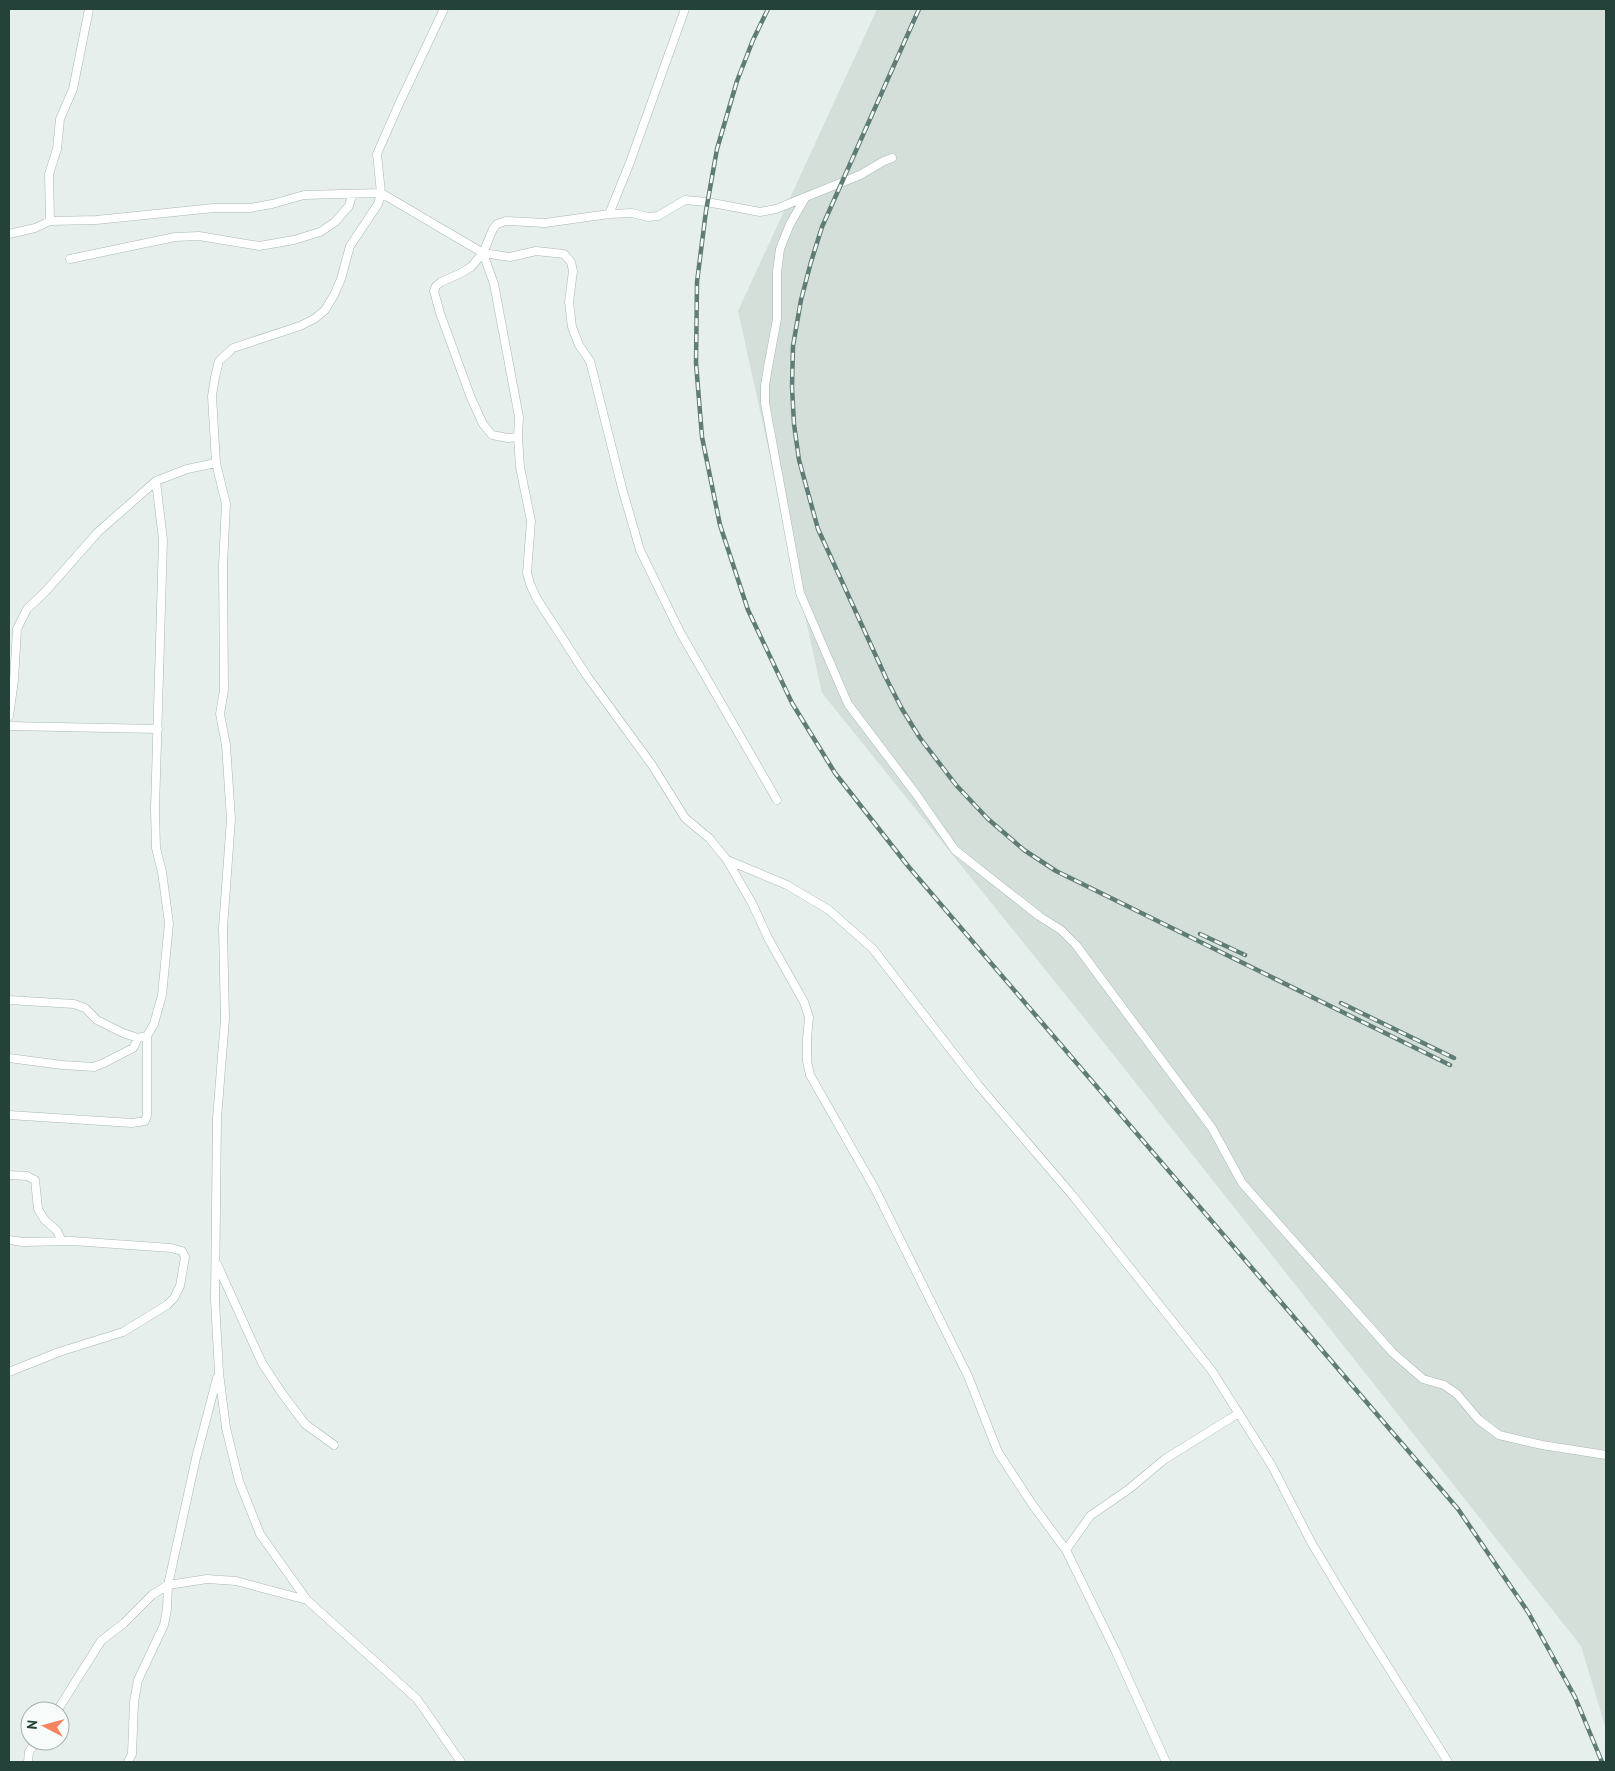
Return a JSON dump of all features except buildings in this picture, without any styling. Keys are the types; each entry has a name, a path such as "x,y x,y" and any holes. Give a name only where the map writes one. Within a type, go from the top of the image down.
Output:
{"street":[{"path":"50,221 49,174 57,149 60,119 73,89 89,9"},
{"path":"444,9 377,154 381,193 378,204 350,246 338,287 325,310 314,319 300,326 233,348 219,360 212,396 216,463 226,504 223,574 224,690 220,714 226,744 231,819 222,928 225,1019 217,1118 215,1300 219,1373 226,1428 240,1481 260,1534 307,1600 417,1699 461,1762"},
{"path":"609,214 629,166 685,9"},
{"path":"518,437 492,435 487,431 471,398 435,300 434,291 441,282 471,267 483,253 497,224 506,221 545,224 609,214 658,216 685,200 760,212 776,209 860,176 884,160 892,158"},
{"path":"9,234 34,228 50,221 96,220 214,208 250,208 304,195 381,193 483,253 510,257 536,251 564,254 572,262 573,271 569,302 572,328 579,345 590,360 622,488 640,550 680,632 777,800"},
{"path":"70,259 174,237 199,236 259,246 294,240 320,232 335,222 349,206 352,195"},
{"path":"804,198 790,224 780,249 777,272 778,319 765,386 765,403 800,593 848,704 916,794 955,850 1039,916 1061,930 1076,945 1212,1128 1242,1183 1393,1353 1423,1379 1444,1385 1457,1394 1478,1419 1499,1434 1542,1445 1606,1454"},
{"path":"483,253 494,284 518,417 520,467 531,521 527,573 530,584 587,676 652,764 685,818 709,838 727,860 752,903 768,938 804,1002 809,1017 807,1061 810,1076 880,1198 968,1376 998,1452 1032,1504 1066,1550 1116,1652 1166,1762"},
{"path":"9,716 14,680 17,629 27,609 46,592 98,532 156,480 187,468 216,463"},
{"path":"9,1115 132,1123 145,1121 147,1115 147,1036 154,1024 162,995 169,923 162,872 156,848 155,809 163,540 156,480"},
{"path":"9,726 158,729"},
{"path":"727,860 787,885 829,910 873,949 979,1086 1073,1196 1212,1372 1272,1466 1311,1542 1344,1598 1448,1762"},
{"path":"9,1000 74,1004 84,1008 97,1020 138,1038 147,1036"},
{"path":"9,1058 94,1067 133,1048 138,1038"},
{"path":"9,1175 27,1176 35,1180 38,1209 44,1219 57,1231 62,1241"},
{"path":"9,1240 23,1242 62,1241 171,1248 182,1251 185,1257 180,1286 174,1298 167,1305 123,1332 59,1352 9,1372"},
{"path":"216,1260 262,1363 281,1392 306,1424 334,1444"},
{"path":"128,1762 132,1754 134,1702 138,1680 164,1626 168,1584 196,1458 219,1373"},
{"path":"1066,1550 1090,1516 1129,1489 1165,1459 1239,1414"},
{"path":"63,1701 101,1641 124,1623 152,1595 168,1584 207,1579 236,1582 307,1600"}],"shaded area":[{"path":"877,9 1606,9 1606,1729 1581,1646 1089,1024 822,693 738,311"}],"railway":[{"path":"768,9 753,40 737,81 717,149 706,211 697,282 696,363 702,437 720,525 748,610 792,703 835,773 908,866 1458,1509 1528,1612 1575,1697 1602,1762"},
{"path":"919,9 822,227 801,300 793,346 792,387 794,424 799,460 818,529 886,678 920,738 956,785 988,819 1024,850 1056,871 1450,1065"},
{"path":"1200,934 1245,955"},
{"path":"1341,1003 1454,1058"}]}
